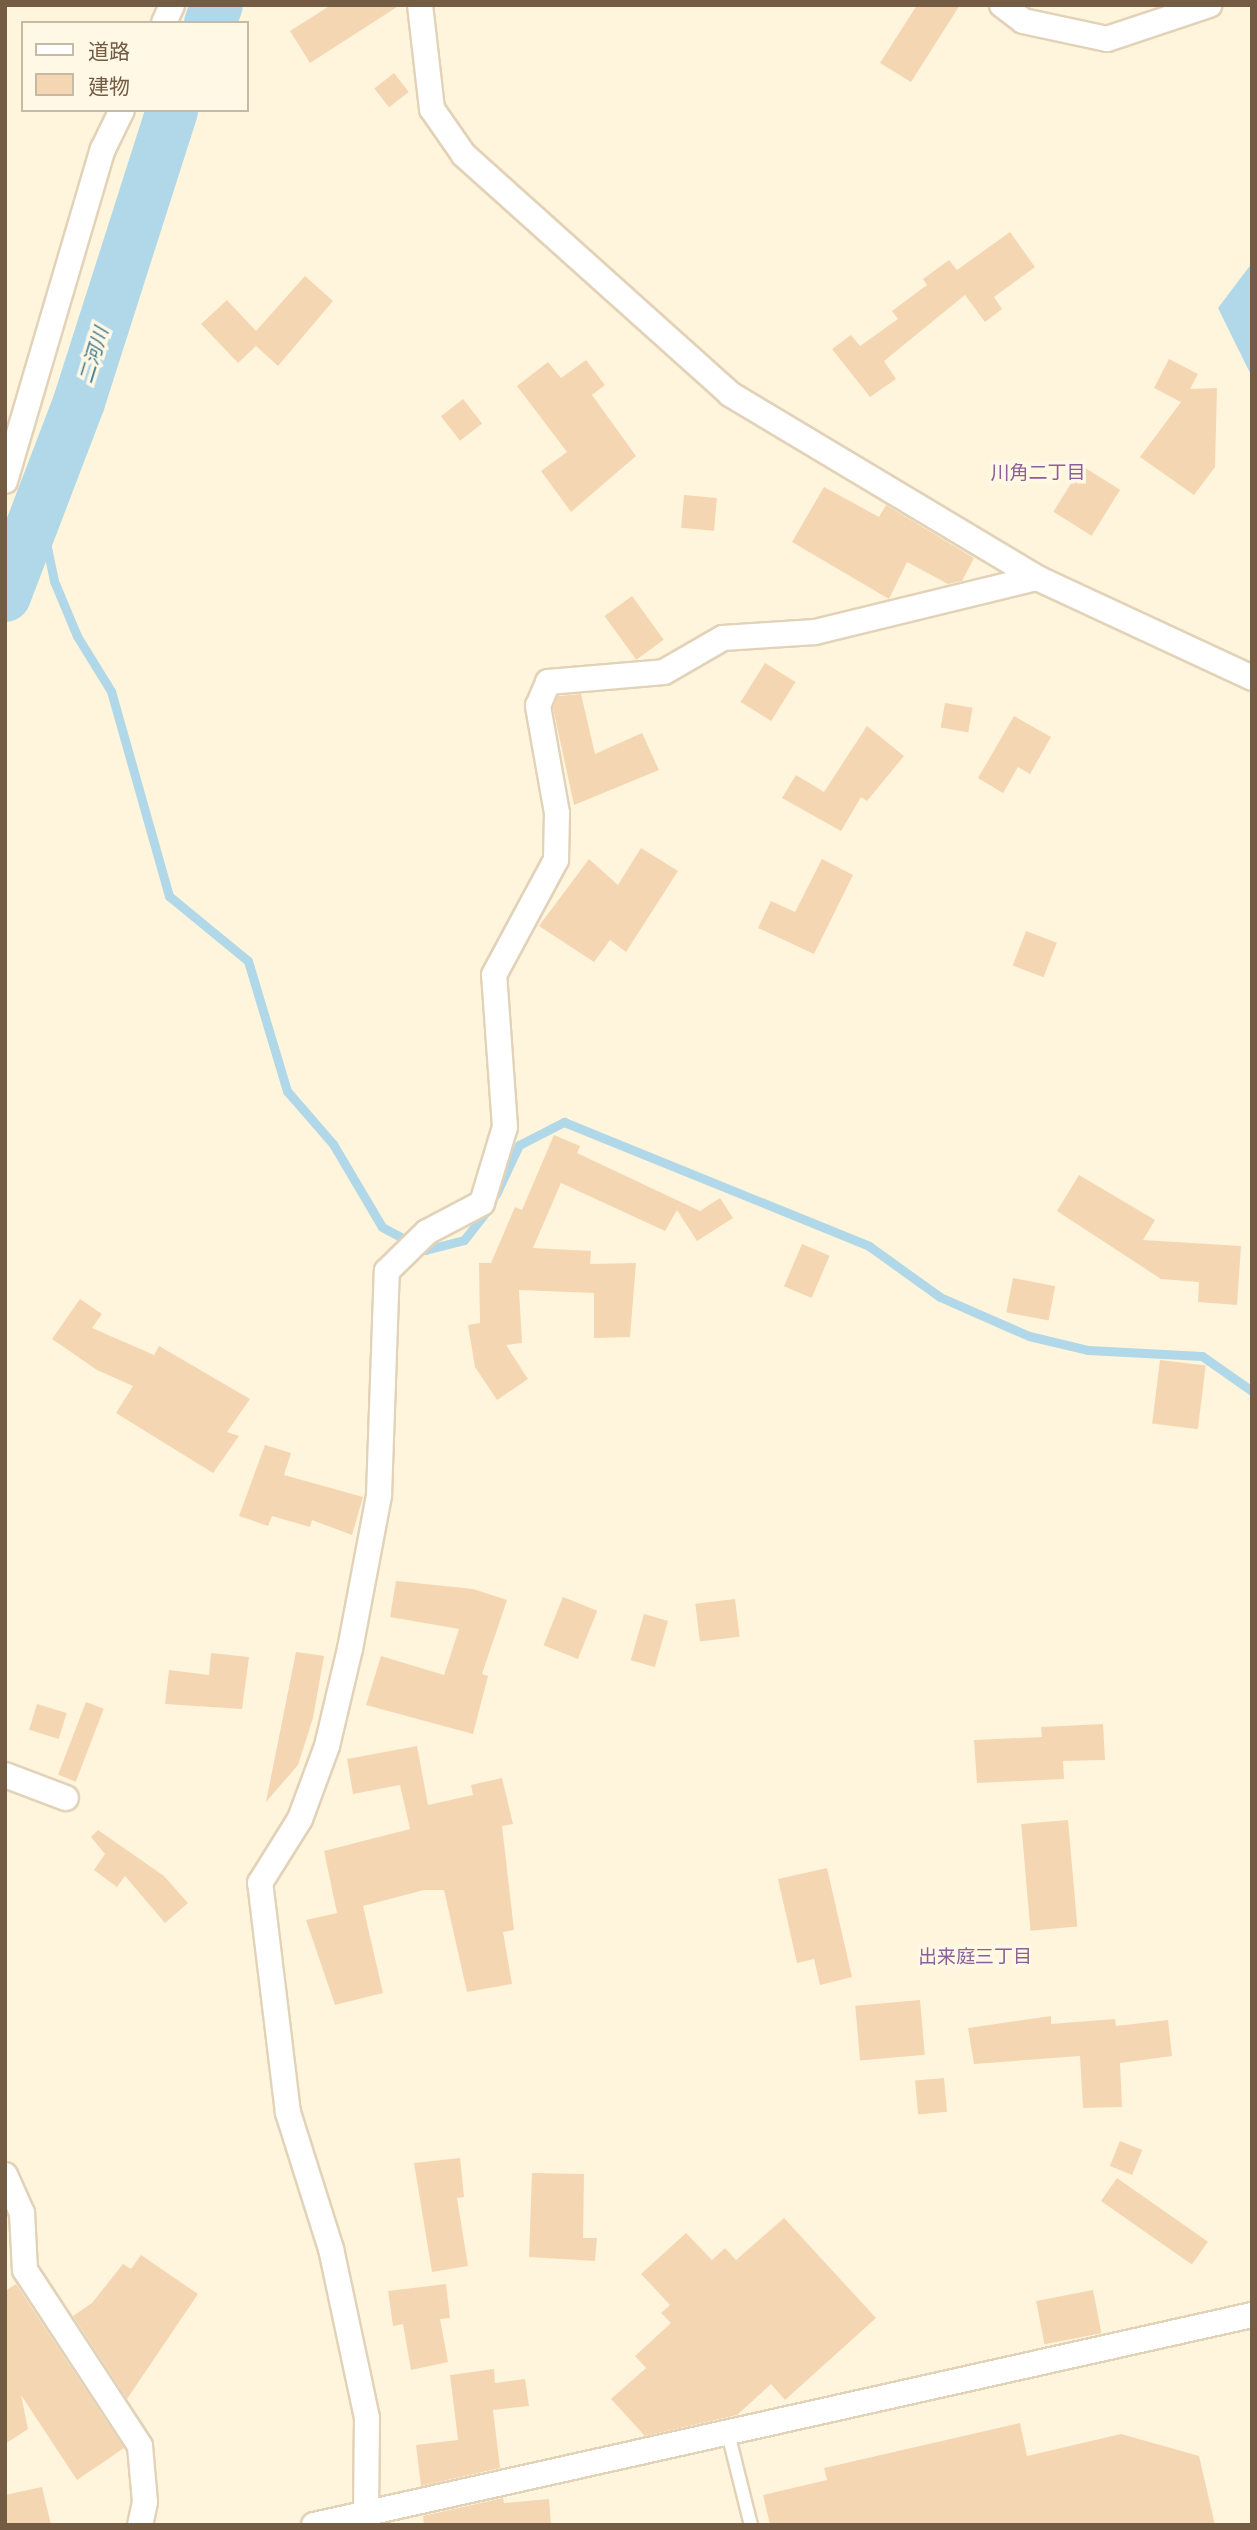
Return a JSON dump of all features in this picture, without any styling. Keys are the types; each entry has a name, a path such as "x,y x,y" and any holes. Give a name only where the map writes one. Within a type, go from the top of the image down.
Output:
{"street":[{"path":"165,21 172,5"},
{"path":"421,5 432,109 464,155 605,287 730,394 1037,578 1252,678"},
{"path":"1002,5 1023,21 1107,38 1209,5"},
{"path":"5,481 103,149 121,112"},
{"path":"366,2513 367,2418 331,2249 288,2113 260,1883 300,1819 327,1746 350,1649 379,1495 387,1271 427,1232 482,1203 505,1127 494,975 556,860 557,813 538,706 548,682 664,672 723,638 814,632 1037,578"},
{"path":"5,1775 66,1798"},
{"path":"5,2175 22,2213 25,2270 139,2446 145,2502 140,2525"},
{"path":"314,2525 1252,2315"}],"lane":[{"path":"728,2433 751,2525"}],"water":[{"path":"1252,263 1252,377 1218,308"}],"building":[{"path":"331,5 400,5 310,63 290,31"},
{"path":"917,5 960,5 911,82 880,63"},
{"path":"394,73 409,92 389,107 374,88"},
{"path":"1010,232 1035,267 994,297 1002,309 985,322 965,295 884,361 896,379 870,397 832,349 851,335 860,346 898,319 892,311 927,285 923,279 949,260 957,270"},
{"path":"305,276 333,301 278,366 256,346 238,363 201,324 227,300 256,331"},
{"path":"1169,359 1198,374 1190,389 1217,388 1215,467 1194,495 1140,457 1181,402 1154,388"},
{"path":"586,360 605,385 592,395 636,456 571,512 541,471 567,452 517,386 548,362 561,378"},
{"path":"463,399 482,423 460,441 441,416"},
{"path":"1082,466 1120,490 1092,536 1053,512"},
{"path":"824,487 879,517 886,505 974,558 962,581 948,584 907,562 889,599 792,542"},
{"path":"684,495 717,498 714,531 681,528"},
{"path":"632,596 664,640 636,660 604,616"},
{"path":"765,663 796,682 771,721 741,702"},
{"path":"581,694 595,754 642,733 659,770 574,805 553,708 558,696"},
{"path":"945,703 973,708 968,732 941,728"},
{"path":"1014,716 1051,737 1030,774 1018,767 1003,793 978,778"},
{"path":"867,726 904,756 867,801 861,797 841,831 782,798 796,775 824,792"},
{"path":"641,848 678,871 626,952 610,940 594,962 539,926 589,859 618,885"},
{"path":"822,859 853,875 814,954 758,928 771,901 795,912"},
{"path":"1026,931 1057,943 1044,977 1013,966"},
{"path":"554,1135 580,1146 577,1153 700,1211 720,1198 733,1218 697,1241 677,1210 665,1231 561,1183 533,1248 591,1251 590,1264 636,1263 630,1337 594,1338 594,1293 519,1290 522,1343 506,1345 528,1379 497,1400 475,1367 468,1325 480,1323 479,1263 491,1263 515,1207 522,1210"},
{"path":"1079,1175 1155,1220 1143,1240 1241,1246 1237,1305 1198,1302 1199,1282 1161,1279 1057,1211"},
{"path":"802,1244 830,1256 812,1298 784,1286"},
{"path":"1013,1278 1055,1286 1049,1321 1006,1312"},
{"path":"80,1299 102,1314 92,1328 154,1355 159,1346 250,1399 227,1432 239,1436 213,1473 116,1413 133,1386 97,1370 52,1339"},
{"path":"1160,1360 1206,1366 1198,1429 1152,1424"},
{"path":"265,1445 291,1453 284,1475 363,1497 352,1535 312,1520 310,1527 272,1516 268,1526 239,1516"},
{"path":"396,1581 473,1589 507,1600 482,1674 488,1676 473,1734 366,1705 381,1656 444,1675 459,1629 390,1617"},
{"path":"563,1597 597,1611 578,1659 544,1645"},
{"path":"735,1599 740,1637 700,1642 695,1604"},
{"path":"644,1614 668,1621 655,1667 631,1660"},
{"path":"296,1652 324,1656 313,1718 298,1765 266,1802"},
{"path":"211,1653 249,1657 242,1709 165,1704 169,1670 209,1675"},
{"path":"86,1702 104,1709 76,1782 58,1775"},
{"path":"37,1704 67,1713 59,1739 29,1730"},
{"path":"1103,1724 1105,1760 1063,1761 1064,1779 977,1783 974,1740 1042,1737 1041,1727"},
{"path":"417,1746 428,1805 473,1795 471,1785 502,1778 513,1824 502,1826 514,1930 503,1932 512,1984 467,1992 444,1890 424,1890 363,1906 383,1993 335,2005 306,1920 337,1913 324,1851 410,1829 400,1785 353,1794 347,1759"},
{"path":"1068,1820 1077,1927 1031,1931 1021,1824"},
{"path":"98,1830 164,1876 188,1903 165,1923 125,1876 117,1887 94,1870 105,1854 91,1837"},
{"path":"827,1868 852,1977 820,1985 814,1959 797,1963 778,1879"},
{"path":"920,2000 925,2055 860,2060 855,2006"},
{"path":"1051,2016 1051,2024 1115,2019 1116,2026 1168,2020 1172,2056 1120,2063 1122,2107 1083,2108 1080,2056 974,2064 968,2028"},
{"path":"944,2078 947,2112 918,2114 915,2081"},
{"path":"1120,2141 1142,2150 1132,2175 1110,2166"},
{"path":"460,2158 464,2197 457,2198 468,2266 432,2272 414,2163"},
{"path":"532,2173 584,2174 583,2238 597,2238 595,2261 529,2257"},
{"path":"1117,2178 1208,2242 1192,2265 1101,2201"},
{"path":"784,2218 876,2318 785,2400 771,2384 737,2415 645,2436 611,2399 646,2368 635,2356 671,2323 661,2313 670,2305 641,2274 686,2233 712,2260 725,2248 736,2260"},
{"path":"141,2255 198,2294 127,2399 73,2316 92,2303 123,2264 131,2269"},
{"path":"16,2284 124,2448 77,2480 21,2395 28,2429 5,2444 5,2291"},
{"path":"446,2284 450,2318 440,2319 448,2362 411,2370 403,2324 393,2326 388,2291"},
{"path":"1093,2290 1101,2333 1044,2344 1036,2301"},
{"path":"494,2369 495,2383 525,2379 529,2406 493,2410 500,2468 421,2486 416,2445 458,2440 450,2375"},
{"path":"1020,2423 1027,2456 1121,2434 1199,2456 1215,2525 770,2525 763,2495 827,2480 824,2468"},
{"path":"42,2487 51,2525 5,2525 5,2495"},
{"path":"503,2498 504,2503 549,2499 551,2525 424,2525 423,2516"}],"waterway":[{"name":"二河川","path":"211,21 217,5"},
{"name":"二河川","path":"5,596 79,402 171,112"},
{"path":"39,508 54,581 77,636 111,691 169,896 248,961 287,1091 333,1144 382,1227 425,1250 464,1240 488,1209"},
{"path":"496,1194 519,1145 564,1122 869,1246 940,1297 1029,1336 1088,1350 1202,1356 1252,1391"}],"district":[{"name":"川角二丁目","path":"1038,472"},
{"name":"出来庭三丁目","path":"975,1956"}]}
